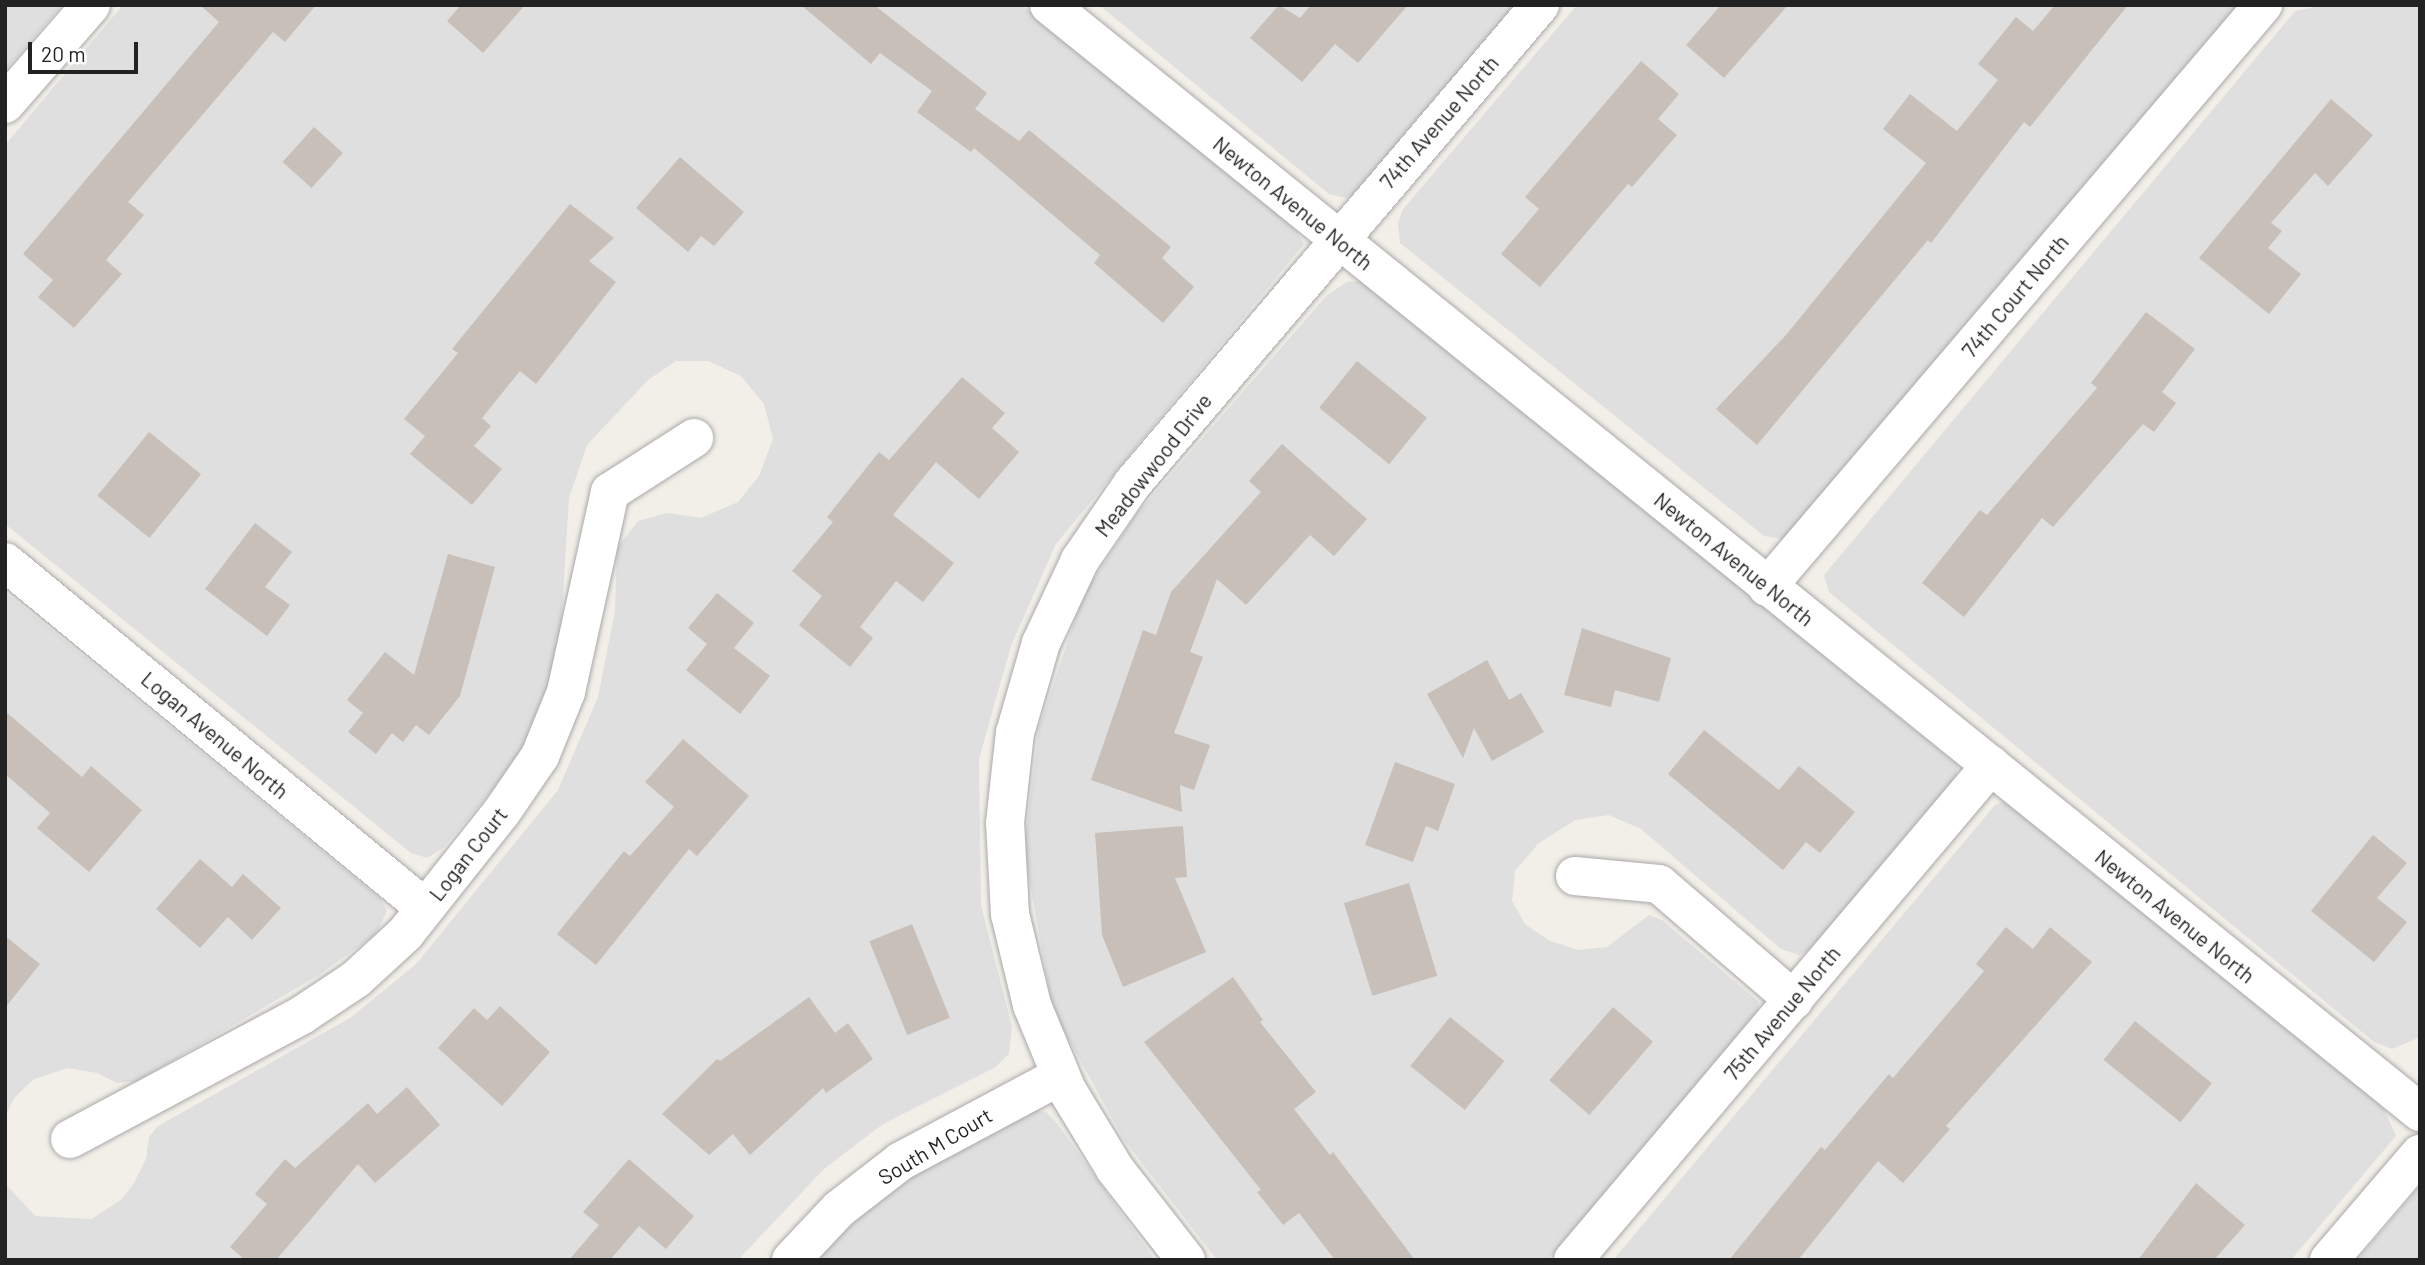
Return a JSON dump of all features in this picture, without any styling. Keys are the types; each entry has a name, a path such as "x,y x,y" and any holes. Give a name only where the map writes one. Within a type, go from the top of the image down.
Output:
{"street":[{"path":"5,104 91,5"},
{"name":"Newton Avenue North","path":"1049,5 1767,587 2413,1095"},
{"name":"74th Avenue North","path":"1338,239 1540,5"},
{"name":"74th Court North","path":"1767,587 2263,5"},
{"name":"Meadowwood Drive","path":"1186,1260 1115,1169 1060,1076 1032,1005 1010,914 1005,823 1015,733 1041,643 1080,560 1133,483 1338,239"},
{"name":"Logan Court","path":"70,1139 302,1015 356,979 405,934 501,813 540,755 566,692 610,492 694,438"},
{"name":"Logan Avenue North","path":"5,562 425,908"},
{"name":"75th Avenue North","path":"1573,1260 1991,765"},
{"path":"1575,876 1659,884 1794,1000"},
{"name":"South M Court","path":"791,1260 839,1209 901,1161 1060,1076"},
{"path":"2329,1260 2420,1154"}],"shaded area":[{"path":"5,5 62,5 5,71"},
{"path":"123,5 1022,5 1295,228 1304,244 1056,544 1011,646 979,759 981,905 1012,1027 1009,1054 994,1068 883,1124 824,1169 738,1260 5,1260 5,1183 35,1216 92,1219 122,1199 134,1183 146,1159 149,1137 158,1126 350,1018 416,964 558,790 598,697 615,611 617,548 638,521 667,513 701,518 738,502 759,476 773,439 764,404 741,376 708,361 676,361 648,380 587,445 569,498 559,663 536,724 508,772 443,848 427,858 411,853 5,524 5,145"},
{"path":"1099,5 1518,5 1362,190 1346,198 1329,194"},
{"path":"1577,5 2243,5 1783,539 1764,536 1400,243 1398,223 1403,209"},
{"path":"2325,5 2420,5 2420,1037 2392,1049 2374,1042 1829,592 1824,575 2295,11"},
{"path":"1364,281 1958,765 1955,781 1816,947 1799,955 1781,949 1641,829 1609,815 1575,820 1538,844 1515,871 1512,901 1525,924 1550,941 1579,950 1607,947 1649,915 1662,920 1759,1002 1757,1016 1548,1260 1217,1260 1124,1140 1053,1011 1024,850 1039,728 1083,595 1135,516 1327,295 1347,282"},
{"path":"5,592 381,899 387,911 376,934 319,975 138,1081 117,1083 97,1073 68,1068 34,1079 14,1098 5,1117"},
{"path":"2008,800 2383,1107 2396,1136 2291,1260 1613,1260 1995,805"},
{"path":"1029,1110 1046,1112 1056,1122 1155,1260 809,1260 899,1176"},
{"path":"2420,1186 2420,1260 2357,1260"}],"building":[{"path":"200,5 316,5 285,42 273,32 128,202 144,215 106,260 122,274 74,328 38,297 53,280 23,254 219,22"},
{"path":"461,5 525,5 483,53 447,21"},
{"path":"801,5 874,5 987,93 975,109 1019,141 1029,130 1171,247 1162,258 1194,287 1163,323 1094,263 1100,255 974,148 971,152 917,112 932,91 880,53 871,64"},
{"path":"1279,5 1300,18 1311,5 1408,5 1358,63 1335,44 1302,82 1250,38"},
{"path":"1721,5 1788,5 1724,78 1686,45"},
{"path":"2055,5 2128,5 2030,127 2024,122 1931,243 1928,240 1757,445 1716,409 1786,335 1926,163 1883,129 1910,94 1957,131 1998,80 1978,64 2016,17 2033,31"},
{"path":"1641,61 1679,94 1658,119 1677,135 1632,187 1628,184 1540,287 1501,254 1539,209 1525,197"},
{"path":"2331,99 2373,135 2328,186 2315,173 2271,223 2282,231 2268,248 2301,274 2269,314 2199,258"},
{"path":"314,127 343,153 312,188 283,162"},
{"path":"680,157 744,212 714,246 701,236 688,252 636,208"},
{"path":"570,204 614,238 589,261 616,282 536,384 520,371 482,418 491,426 474,446 502,469 472,505 410,454 425,436 404,419 458,353 452,349"},
{"path":"2146,312 2195,349 2162,392 2176,403 2154,432 2143,424 2053,527 2042,518 1964,617 1922,583 1980,510 1987,515 2097,388 2091,383"},
{"path":"1357,361 1427,418 1389,464 1319,408"},
{"path":"962,377 1005,413 992,428 1019,452 979,499 936,462 893,515 954,563 923,602 896,581 860,627 873,638 850,667 799,625 822,596 792,571 833,522 827,517 879,452 889,460"},
{"path":"149,432 201,474 149,538 97,496"},
{"path":"1282,444 1367,519 1334,556 1310,535 1246,605 1217,579 1190,652 1203,657 1174,733 1210,745 1194,790 1180,785 1182,812 1091,780 1143,630 1156,635 1171,592 1261,492 1249,481"},
{"path":"255,523 292,552 265,587 290,605 267,636 205,589"},
{"path":"448,554 495,567 460,696 429,735 416,725 403,742 392,733 376,754 348,732 363,713 347,700 385,652 414,675"},
{"path":"717,593 754,623 734,648 770,676 740,714 686,670 707,644 688,628"},
{"path":"1582,628 1671,658 1659,702 1615,690 1611,707 1564,695"},
{"path":"1487,660 1509,700 1521,693 1544,732 1492,761 1474,728 1463,758 1427,694"},
{"path":"5,711 82,777 91,766 142,810 89,872 37,828 50,813 5,774"},
{"path":"1704,730 1779,790 1799,766 1855,812 1820,853 1806,842 1783,870 1668,774"},
{"path":"683,739 749,796 697,856 689,849 596,965 557,934 624,851 630,856 674,807 645,782"},
{"path":"1395,762 1455,784 1438,831 1426,826 1413,862 1365,845"},
{"path":"1183,826 1187,877 1175,878 1206,952 1123,987 1102,935 1095,833"},
{"path":"2373,835 2407,863 2377,898 2407,922 2374,962 2311,911"},
{"path":"200,859 232,887 243,874 281,908 252,940 228,917 200,948 156,909"},
{"path":"1409,883 1437,976 1372,996 1344,903"},
{"path":"912,924 950,1018 907,1035 869,941"},
{"path":"2006,927 2033,949 2050,927 2092,962 1946,1126 1950,1129 1903,1183 1878,1161 1798,1260 1729,1260 1821,1147 1825,1150 1889,1074 1893,1078 1984,971 1976,964"},
{"path":"5,936 40,964 5,1008"},
{"path":"1233,977 1263,1020 1260,1022 1316,1092 1294,1109 1330,1155 1333,1152 1415,1260 1335,1260 1299,1213 1283,1225 1257,1192 1261,1190 1144,1042"},
{"path":"809,997 835,1033 848,1023 873,1059 826,1093 823,1088 750,1155 733,1134 709,1155 662,1114 717,1059 720,1061"},
{"path":"500,1006 550,1052 502,1106 438,1048 474,1008 487,1020"},
{"path":"1613,1007 1653,1042 1589,1115 1549,1080"},
{"path":"1450,1017 1504,1061 1465,1110 1410,1066"},
{"path":"2135,1021 2212,1083 2180,1122 2104,1060"},
{"path":"407,1087 440,1125 375,1183 358,1164 276,1260 245,1260 230,1247 267,1204 255,1194 285,1159 295,1168 368,1103 377,1114"},
{"path":"629,1159 694,1216 666,1249 639,1226 610,1260 569,1260 599,1225 583,1212"},
{"path":"2196,1183 2245,1225 2214,1260 2138,1260"}]}
